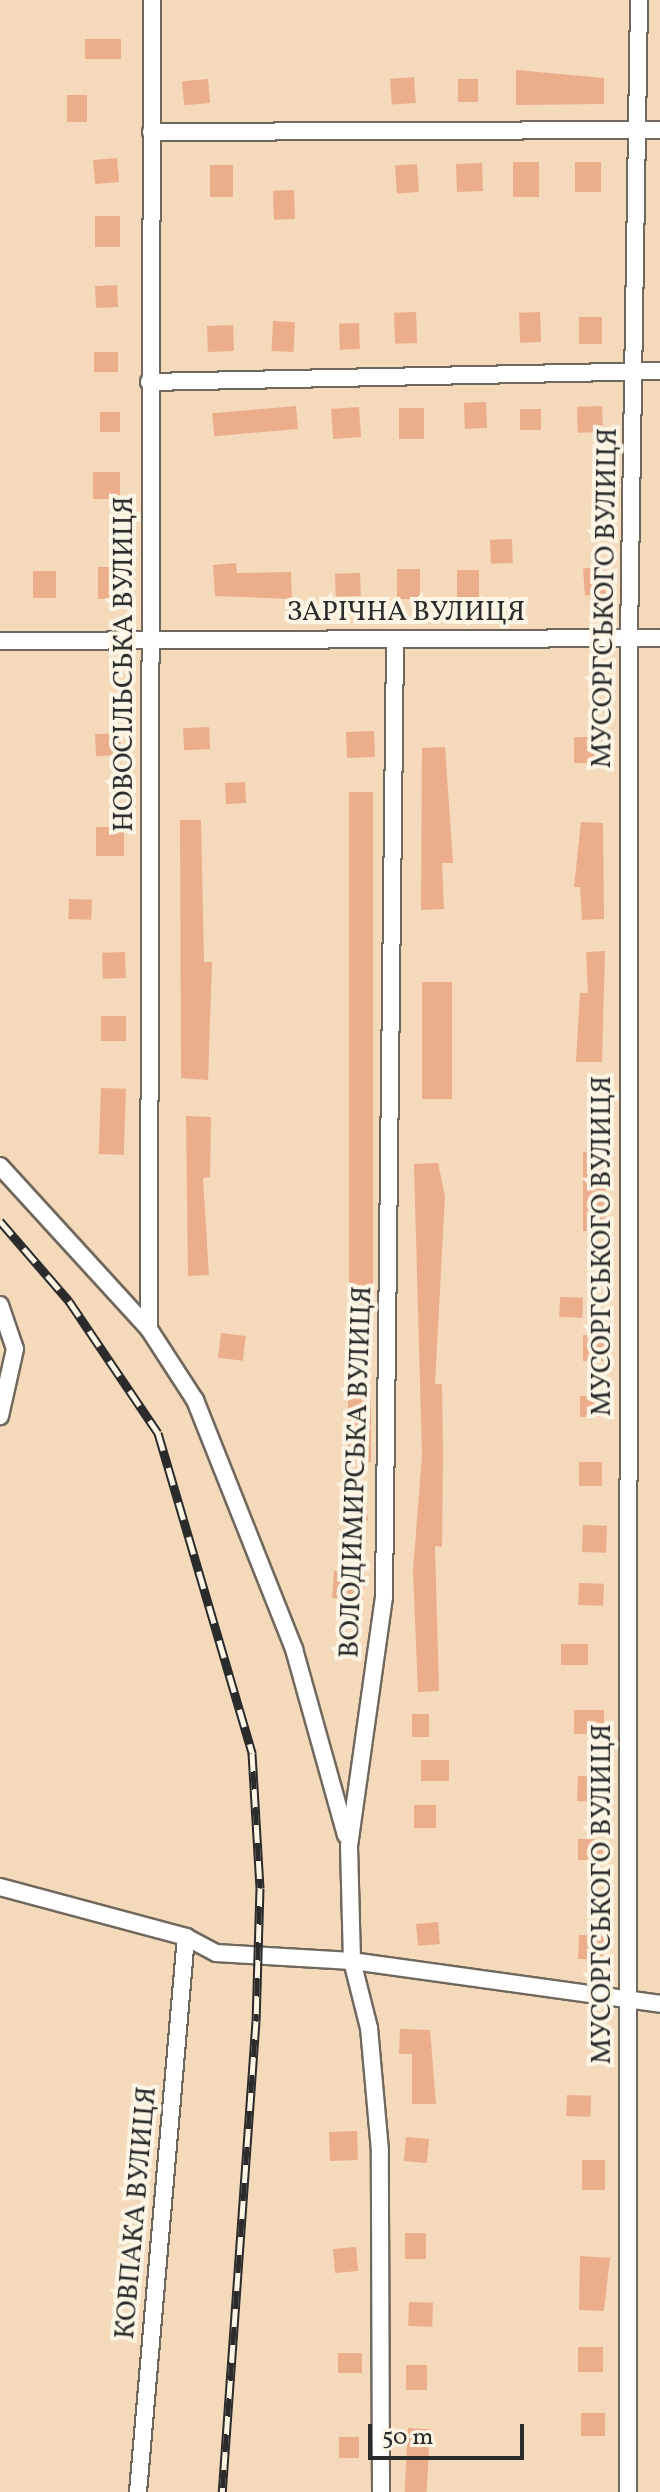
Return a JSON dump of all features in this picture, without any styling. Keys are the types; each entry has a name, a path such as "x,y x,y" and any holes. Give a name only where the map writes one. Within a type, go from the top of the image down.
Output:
{"street":[{"name":"НОВОСІЛЬСЬКА ВУЛИЦЯ","path":"149,1329 152,0"},
{"name":"МУСОРГСЬКОГО ВУЛИЦЯ","path":"628,2492 629,638 636,371 639,0"},
{"path":"151,132 660,130"},
{"path":"149,382 660,371"},
{"name":"ЗАРІЧНА ВУЛИЦЯ","path":"0,641 660,638"},
{"name":"ВОЛОДИМИРСЬКА ВУЛИЦЯ","path":"381,2492 380,2151 369,2028 352,1961 349,1846 384,1597 395,640"},
{"path":"0,1166 149,1329 195,1400 294,1649 349,1846"},
{"path":"0,1305 15,1349 0,1416"},
{"path":"0,1887 186,1937 216,1953 352,1961 660,2004"},
{"name":"КОВПАКА ВУЛИЦЯ","path":"138,2492 186,1937"}],"building":[{"path":"85,39 121,39 121,59 85,59"},
{"path":"516,70 604,78 604,104 516,105"},
{"path":"414,77 416,103 392,105 390,79"},
{"path":"208,79 210,103 184,105 182,81"},
{"path":"458,79 478,79 478,102 458,102"},
{"path":"67,95 87,95 87,122 67,122"},
{"path":"117,158 119,182 95,184 93,160"},
{"path":"513,162 539,162 539,197 513,197"},
{"path":"575,162 601,162 601,192 575,192"},
{"path":"482,163 483,191 457,192 456,164"},
{"path":"417,164 419,192 397,193 395,166"},
{"path":"210,165 233,165 233,197 210,197"},
{"path":"294,190 295,219 274,220 273,191"},
{"path":"95,216 120,216 120,247 95,247"},
{"path":"117,285 118,307 96,308 95,286"},
{"path":"416,312 417,343 395,344 394,313"},
{"path":"540,312 541,342 520,343 519,313"},
{"path":"579,317 602,317 602,344 579,344"},
{"path":"273,321 295,322 293,352 271,351"},
{"path":"359,323 360,349 340,350 339,324"},
{"path":"233,325 234,351 208,352 207,326"},
{"path":"94,352 118,352 118,372 94,372"},
{"path":"486,402 487,428 465,429 464,403"},
{"path":"296,406 298,429 214,436 212,413"},
{"path":"602,406 603,432 578,433 577,407"},
{"path":"359,407 361,437 333,439 331,409"},
{"path":"399,408 424,408 424,439 399,439"},
{"path":"520,409 541,409 541,430 520,430"},
{"path":"100,412 120,412 120,432 100,432"},
{"path":"93,472 120,472 120,499 93,499"},
{"path":"512,539 513,563 491,564 490,540"},
{"path":"236,563 237,573 291,572 292,599 215,596 213,565"},
{"path":"98,567 118,567 118,599 98,599"},
{"path":"604,567 606,594 585,595 583,568"},
{"path":"397,569 420,569 420,599 397,599"},
{"path":"457,570 479,570 479,599 457,599"},
{"path":"33,571 56,571 56,598 33,598"},
{"path":"360,573 361,596 336,597 335,574"},
{"path":"209,727 210,749 184,750 183,728"},
{"path":"374,731 375,757 347,758 346,732"},
{"path":"120,733 121,755 96,756 95,734"},
{"path":"574,737 603,737 603,763 574,763"},
{"path":"445,747 453,863 442,863 444,909 421,910 422,748"},
{"path":"245,782 246,803 226,804 225,783"},
{"path":"349,792 373,792 373,1310 349,1310"},
{"path":"180,820 201,820 204,962 212,962 208,1080 181,1078"},
{"path":"581,822 603,823 604,919 582,920 580,887 574,887"},
{"path":"96,827 124,827 124,856 96,856"},
{"path":"69,899 92,900 91,920 68,919"},
{"path":"605,951 602,1062 576,1062 580,993 588,993 586,952"},
{"path":"125,952 126,978 103,979 102,953"},
{"path":"422,982 452,982 452,1099 422,1099"},
{"path":"101,1016 126,1016 126,1041 101,1041"},
{"path":"101,1088 126,1089 124,1155 99,1154"},
{"path":"186,1116 211,1117 210,1177 203,1178 209,1275 188,1276"},
{"path":"583,1152 606,1152 606,1231 583,1231"},
{"path":"438,1163 445,1196 435,1384 442,1384 443,1455 442,1547 435,1546 439,1691 418,1692 413,1571 422,1455 414,1164"},
{"path":"560,1297 583,1298 582,1318 559,1317"},
{"path":"221,1333 246,1336 243,1361 218,1358"},
{"path":"583,1335 604,1335 604,1361 583,1361"},
{"path":"348,1389 371,1389 371,1462 348,1462"},
{"path":"580,1396 601,1396 601,1417 580,1417"},
{"path":"579,1462 602,1462 602,1486 579,1486"},
{"path":"366,1496 368,1520 346,1522 344,1498"},
{"path":"583,1525 607,1526 606,1553 582,1552"},
{"path":"334,1571 365,1573 363,1600 332,1598"},
{"path":"579,1583 604,1584 603,1606 578,1605"},
{"path":"561,1644 588,1644 588,1665 561,1665"},
{"path":"574,1710 604,1710 604,1734 574,1734"},
{"path":"412,1714 429,1714 429,1737 412,1737"},
{"path":"421,1760 449,1760 449,1781 421,1781"},
{"path":"578,1776 606,1777 605,1802 577,1801"},
{"path":"414,1805 436,1805 436,1828 414,1828"},
{"path":"578,1839 603,1839 603,1860 578,1860"},
{"path":"438,1922 440,1944 418,1946 416,1924"},
{"path":"579,1935 604,1936 603,1960 578,1959"},
{"path":"400,2029 430,2030 436,2104 412,2104 412,2054 399,2054"},
{"path":"567,2095 591,2096 590,2117 566,2116"},
{"path":"357,2131 358,2160 330,2161 329,2132"},
{"path":"406,2137 429,2139 427,2163 404,2161"},
{"path":"582,2160 605,2160 605,2190 582,2190"},
{"path":"405,2233 426,2233 426,2259 405,2259"},
{"path":"356,2247 358,2271 335,2273 333,2249"},
{"path":"580,2256 610,2258 604,2311 579,2310"},
{"path":"409,2302 433,2303 432,2327 408,2326"},
{"path":"578,2347 603,2347 603,2372 578,2372"},
{"path":"338,2353 362,2353 362,2373 338,2373"},
{"path":"406,2365 427,2365 427,2390 406,2390"},
{"path":"581,2413 605,2413 605,2436 581,2436"},
{"path":"408,2428 430,2429 427,2492 405,2492"},
{"path":"339,2437 359,2437 359,2458 339,2458"}],"railway":[{"path":"0,1221 69,1301 158,1433 252,1753 260,1888 256,2021 222,2492"}]}
